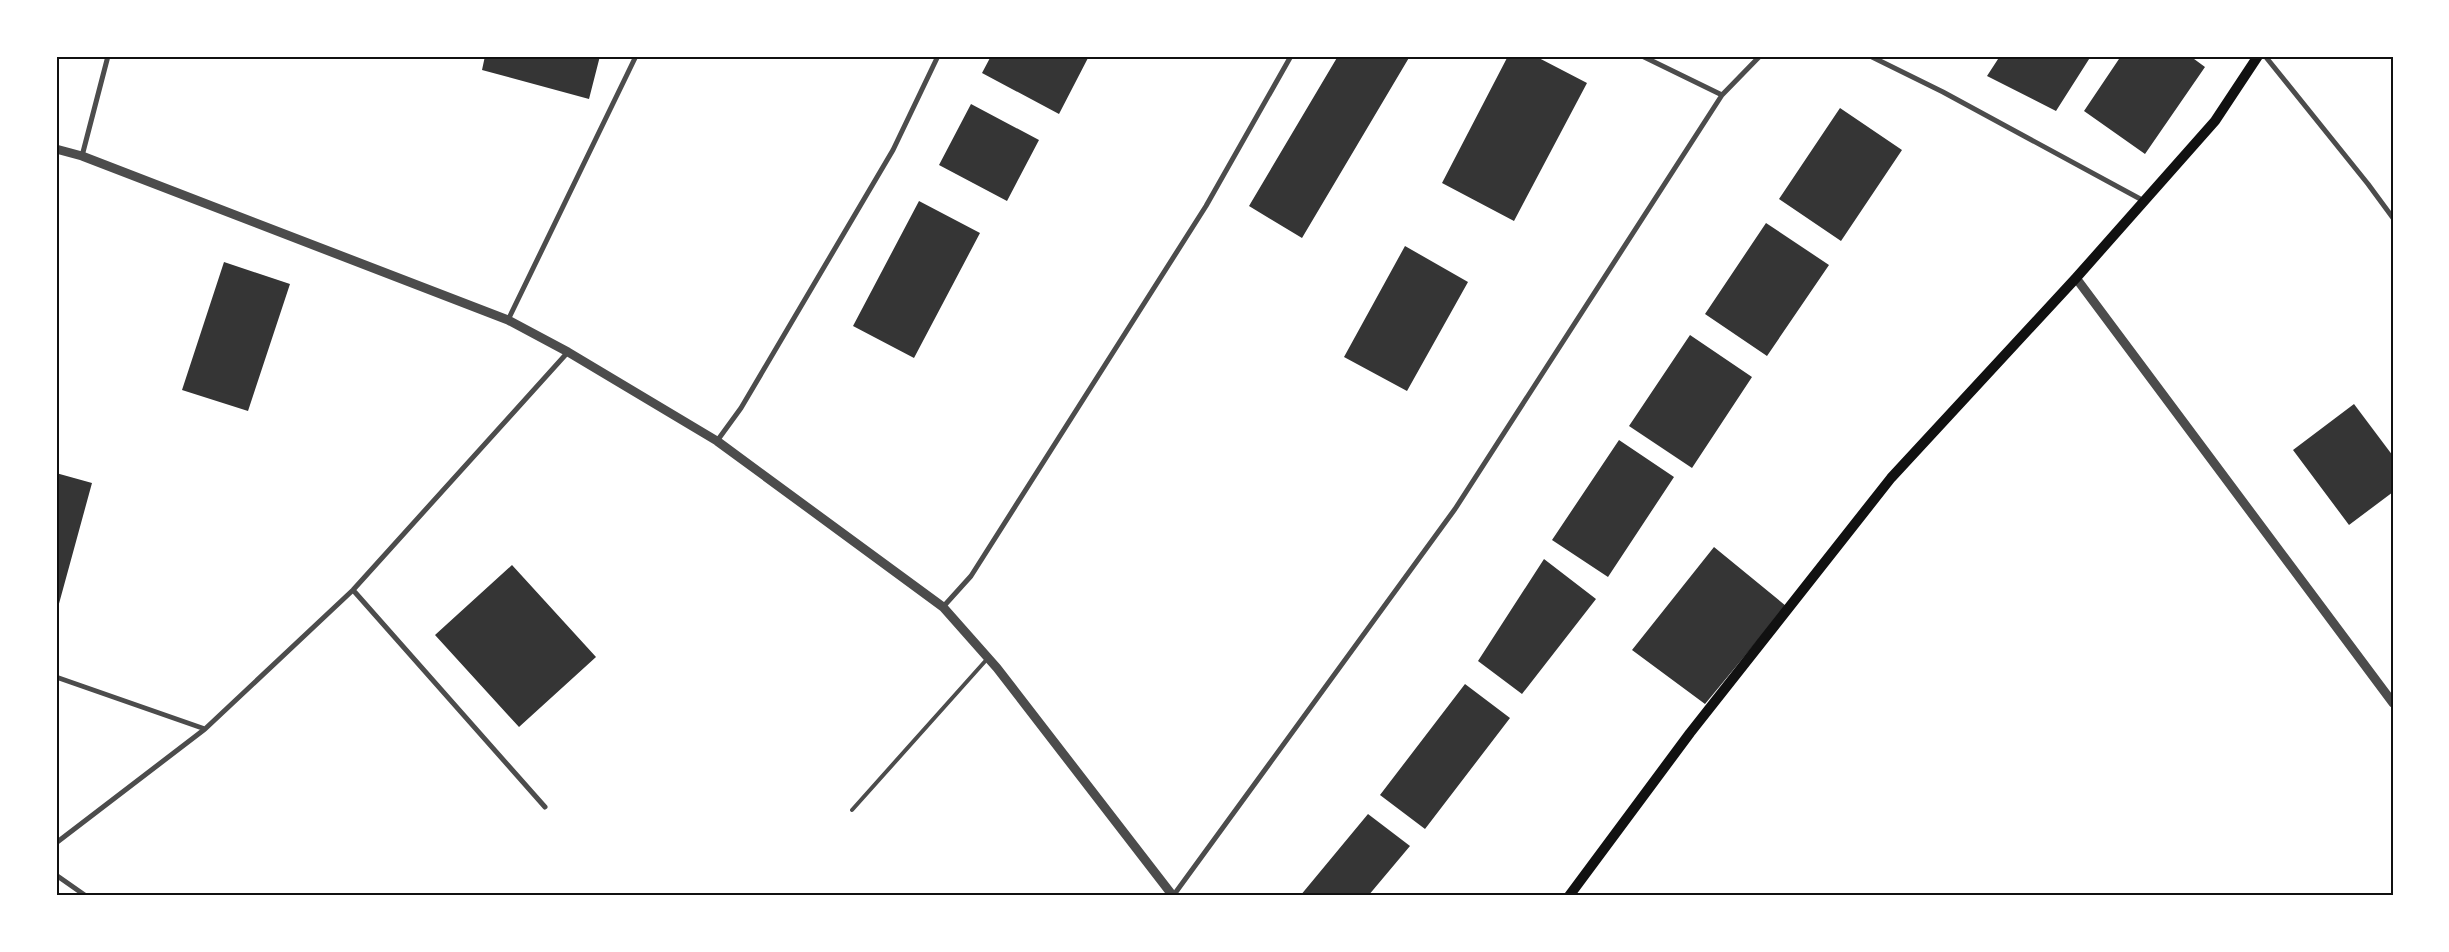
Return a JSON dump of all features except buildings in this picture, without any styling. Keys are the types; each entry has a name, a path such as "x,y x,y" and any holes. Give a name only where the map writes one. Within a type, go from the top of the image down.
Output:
{"main road":[{"path":"1569,896 1690,733 1891,478 2076,278 2215,121 2258,56"}],"street":[{"path":"82,156 108,56"},
{"path":"508,320 636,56"},
{"path":"717,441 741,408 893,150 938,56"},
{"path":"943,607 971,576 1195,223 1291,56"},
{"path":"1642,56 1722,95"},
{"path":"56,149 82,156 508,320 568,352 717,441 943,607 988,658 1173,896 1455,509 1722,95 1760,56"},
{"path":"1870,56 1943,92 2144,201"},
{"path":"2265,56 2393,218"},
{"path":"2076,278 2393,703"},
{"path":"56,843 205,729 353,590 568,352"},
{"path":"353,590 545,807"},
{"path":"56,677 205,729"},
{"path":"56,875 86,896"}],"lane":[{"path":"852,810 988,658"}]}
